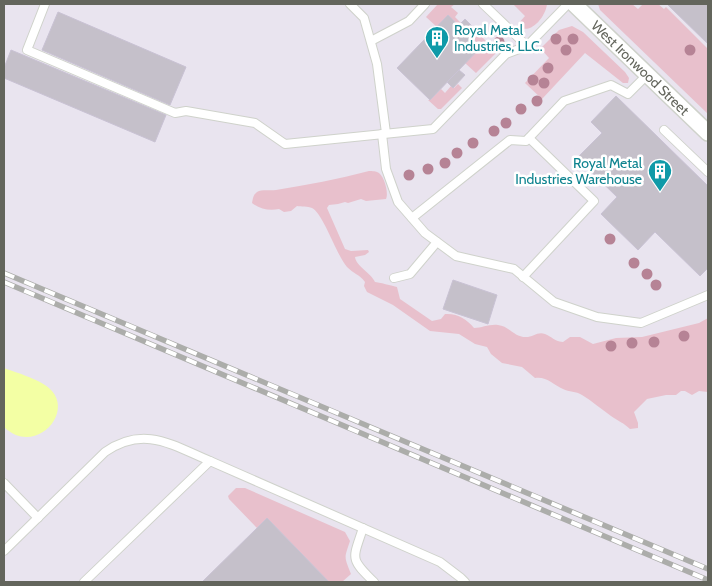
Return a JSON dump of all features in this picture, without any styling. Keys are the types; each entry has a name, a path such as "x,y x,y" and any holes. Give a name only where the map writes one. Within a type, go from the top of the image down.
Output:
{"street":[{"name":"West Ironwood Street","path":"574,4 708,133"}],"lane":[{"path":"45,4 27,50 175,113 186,111 255,123 285,144 433,129 506,54 527,46 568,4"},
{"path":"350,4 364,18 377,64 386,169 398,202 425,233 456,256 514,269 554,302 597,317 641,323 708,295"},
{"path":"371,41 409,21 425,4"},
{"path":"483,4 527,46"},
{"path":"412,218 510,140 526,141 564,101 611,85 628,94 648,74"},
{"path":"664,130 708,172"},
{"path":"523,277 594,201 529,138"},
{"path":"394,278 410,274 437,242"},
{"path":"4,551 105,452 124,441 137,438 166,442 363,528 440,562 465,582"},
{"path":"84,582 210,461"},
{"path":"4,483 38,518"},
{"path":"363,528 354,556 356,563 374,582"}],"shaded area":[{"path":"438,4 455,4 451,7 458,13 455,17 461,23 459,25 448,15 437,27 426,17"},
{"path":"513,4 547,4 538,22 526,29 521,28 518,24 525,16"},
{"path":"598,4 632,4 638,9 643,4 658,4 664,9 666,7 708,49 708,114 600,10"},
{"path":"572,26 583,32 625,72 629,78 628,83 623,83 585,53 542,99 525,83 549,58 542,50 542,47 559,30"},
{"path":"476,31 497,52 476,73 465,63 481,47 470,36"},
{"path":"458,84 462,88 441,109 438,109 428,100 441,89 445,93 451,86 454,88"},
{"path":"369,171 380,173 382,176 386,188 386,199 366,201 361,199 348,203 329,205 327,208 345,249 351,251 368,250 369,252 365,255 355,257 375,282 397,287 400,299 432,321 441,319 445,314 454,314 465,319 474,328 498,325 522,337 542,333 557,341 563,342 570,337 580,337 593,344 616,338 642,337 699,323 708,318 708,392 699,391 692,395 681,391 676,395 647,399 634,412 638,428 630,429 580,394 563,389 546,380 535,378 522,367 502,363 491,354 487,347 475,344 459,334 430,331 393,305 367,292 364,286 365,282 343,262 321,218 312,208 297,206 291,211 284,212 279,209 265,209 252,203 253,197 259,191 299,186"},
{"path":"4,368 43,383 52,391 57,401 58,411 54,421 38,435 27,437 16,435 4,427"},
{"path":"236,488 245,488 345,532 350,541 346,558 351,574 342,582 329,582 268,519 257,528 229,499 228,496"}],"building":[{"path":"708,4 708,44 668,5"},
{"path":"58,12 186,67 170,105 42,50"},
{"name":"Royal Metal Industries, LLC.","path":"448,15 481,47 430,100 397,68"},
{"path":"465,19 476,30 470,36 459,25"},
{"path":"11,50 166,115 155,142 4,78 4,68"},
{"path":"459,70 465,75 453,88 447,82"},
{"name":"Royal Metal Industries Warehouse","path":"616,96 708,186 708,268 700,276 655,232 638,250 601,214 617,197 577,158 602,133 591,122"},
{"path":"453,280 497,295 488,324 443,309"},
{"path":"267,518 329,582 202,582 257,528"}],"railway":[{"path":"4,273 708,569"},
{"path":"4,282 708,580"}],"place":[{"name":"Royal Metal Industries, LLC.","path":"437,59"},
{"name":"Royal Metal Industries Warehouse","path":"660,192"}]}
